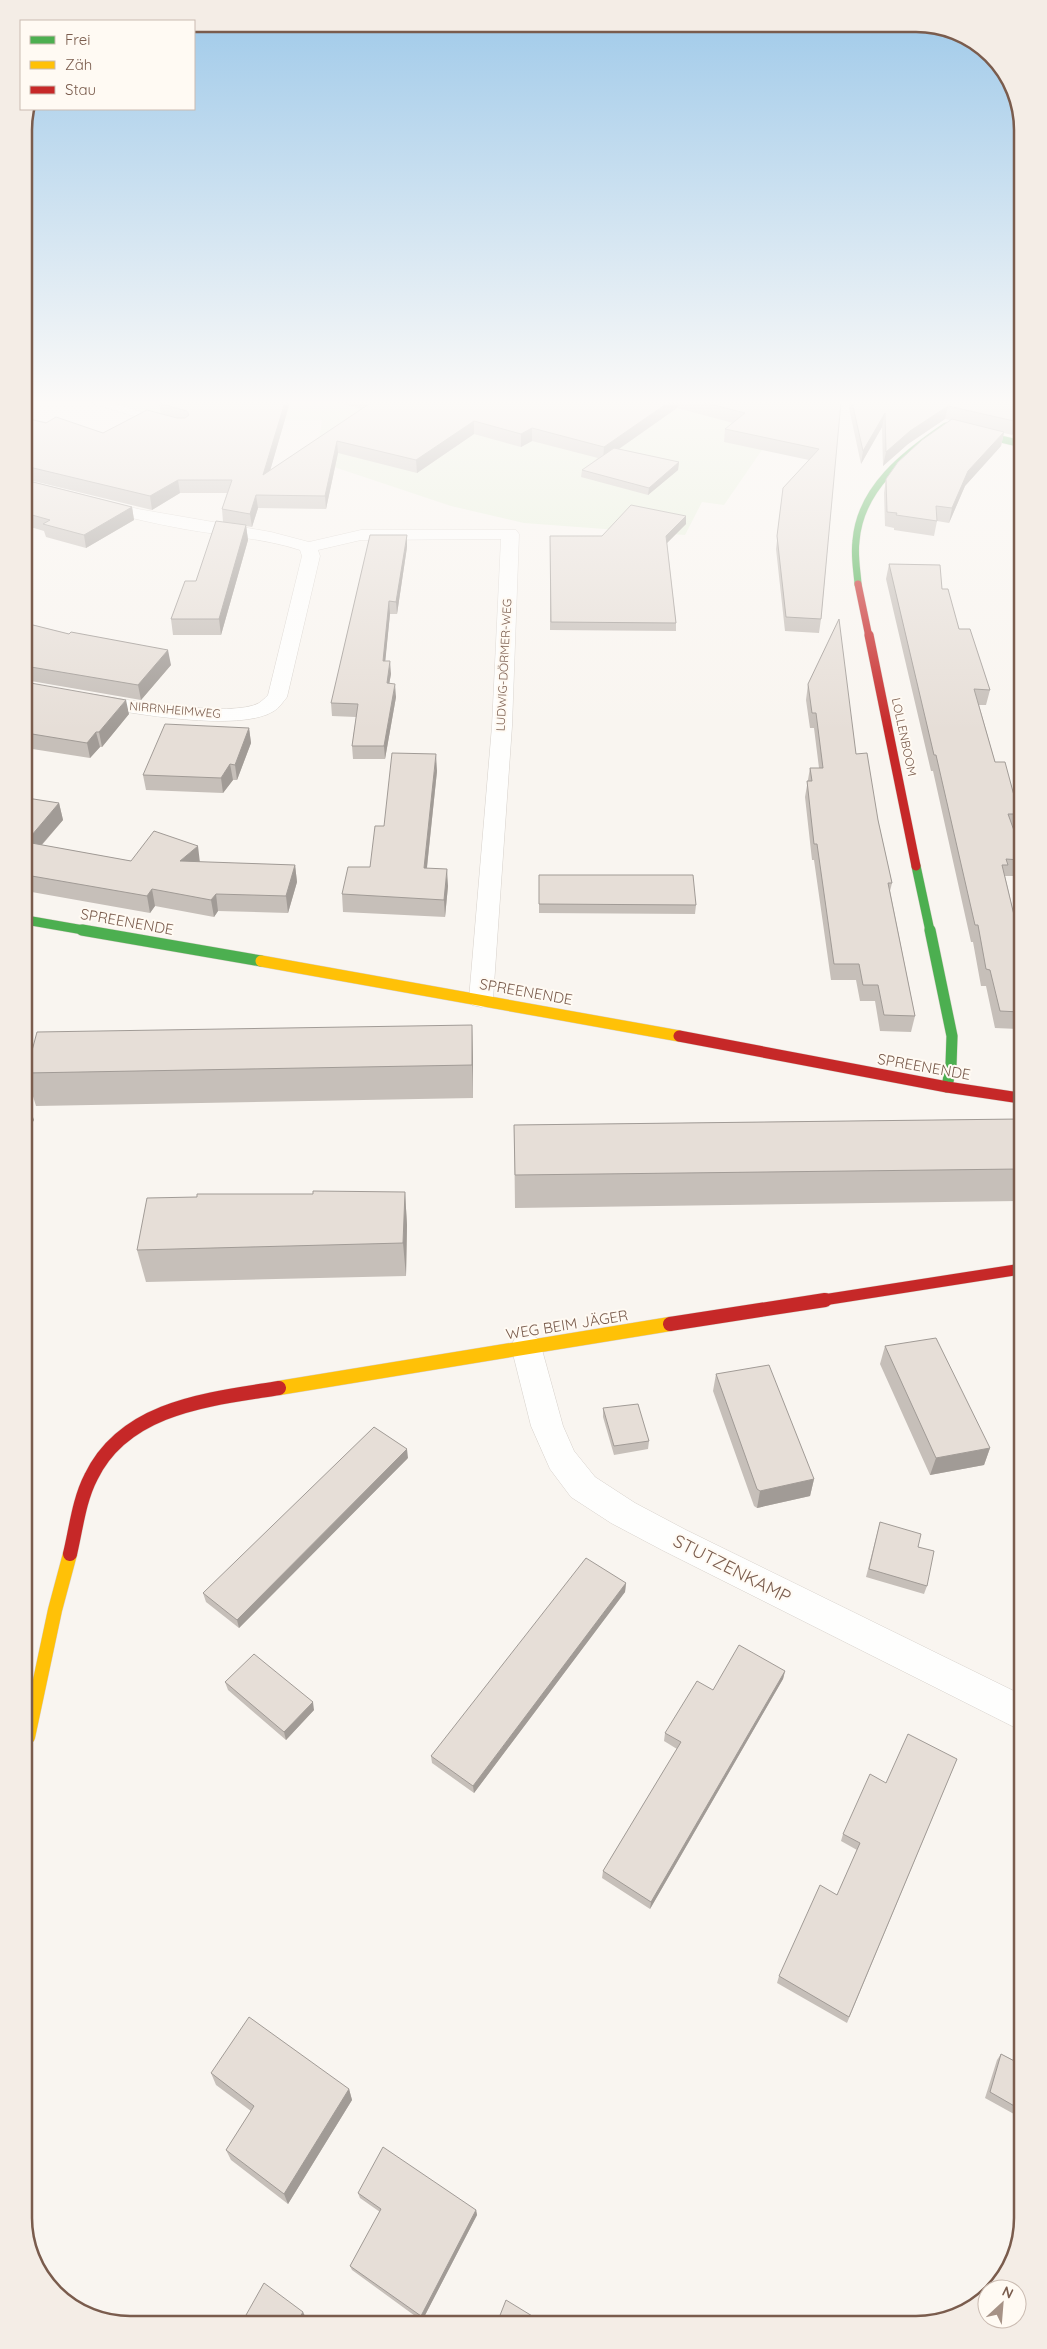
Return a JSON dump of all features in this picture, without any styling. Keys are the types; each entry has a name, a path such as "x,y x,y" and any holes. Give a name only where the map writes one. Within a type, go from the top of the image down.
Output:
{"street":[{"path":"123,512 208,529 291,541 308,547"},
{"name":"LOLLENBOOM","path":"865,512 856,539 858,588 952,1036 951,1065 947,1087"},
{"name":"LUDWIG-DÖRMER-WEG","path":"308,547 361,535 510,534 502,726 481,999"},
{"name":"NIRRNHEIMWEG","path":"74,697 122,706 227,714 250,712 266,708 277,698 311,556 308,547"},
{"name":"SPREENENDE","path":"33,921 481,999 947,1087 1014,1097"},
{"name":"WEG BEIM JÄGER","path":"32,1718 53,1620 88,1482 97,1464 124,1432 165,1411 192,1403 526,1346 1014,1270"},
{"name":"STUTZENKAMP","path":"526,1346 551,1434 561,1459 583,1487 623,1513 665,1535 1014,1710"}],"green space":[{"path":"475,512 697,512 685,535 524,523"}],"building":[{"path":"33,512 124,512 84,535 43,524 50,520 33,515"},
{"path":"237,512 251,512 250,514"},
{"path":"625,512 664,512 686,516 666,536 676,623 551,622 550,536 602,536"},
{"path":"780,512 831,512 821,619 786,617 777,536"},
{"path":"887,512 936,512 937,521 896,515 897,513"},
{"path":"216,521 246,525 219,619 171,619 185,581 196,581"},
{"path":"370,535 407,535 396,602 389,601 383,661 390,661 387,683 395,684 384,746 352,746 358,704 331,703"},
{"path":"889,564 940,565 942,589 948,589 959,629 970,629 990,690 974,689 995,762 1005,762 1014,795 1014,814 1008,814 1014,830 1014,860 1006,859 1008,865 1002,865 1014,915 1014,1012 1000,1011 990,970 986,969 978,925 975,925 936,755 934,755"},
{"path":"839,619 856,754 867,753 878,820 892,883 888,883 915,1016 884,1015 878,985 863,985 859,964 834,964 817,844 814,844 807,781 812,781 810,768 823,768 816,713 812,713 808,684"},
{"path":"33,625 69,634 71,632 168,650 138,685 33,667"},
{"path":"33,683 126,700 87,743 33,734"},
{"path":"165,724 249,728 235,765 230,764 221,778 143,775"},
{"path":"392,753 436,754 424,868 447,869 444,900 342,894 348,867 370,867 375,826 384,826"},
{"path":"33,799 59,803 33,834"},
{"path":"154,831 198,846 180,861 295,865 286,896 216,894 211,900 152,889 147,896 33,876 33,843 131,861"},
{"path":"539,875 693,875 696,905 539,904"},
{"path":"472,1025 472,1065 33,1073 33,1049 37,1032"},
{"path":"1014,1119 1014,1169 515,1175 514,1125"},
{"path":"313,1191 405,1192 403,1243 137,1250 147,1198 197,1197 197,1194 313,1194"},
{"path":"936,1338 990,1448 936,1458 885,1346"},
{"path":"769,1365 814,1479 760,1491 757,1489 716,1374"},
{"path":"638,1404 649,1441 614,1446 603,1408"},
{"path":"374,1427 407,1449 237,1620 203,1593"},
{"path":"880,1522 921,1534 918,1547 934,1551 927,1586 869,1569"},
{"path":"586,1558 626,1583 473,1786 431,1756"},
{"path":"739,1645 785,1671 651,1902 603,1871 681,1742 665,1733 697,1681 713,1690"},
{"path":"254,1654 313,1702 284,1732 225,1682"},
{"path":"908,1734 957,1759 849,2017 779,1976 820,1885 837,1895 860,1843 843,1834 870,1774 886,1783"},
{"path":"249,2017 349,2089 284,2194 226,2150 254,2106 211,2073"},
{"path":"1001,2054 1014,2061 1014,2106 990,2092"},
{"path":"383,2147 476,2210 421,2316 350,2266 381,2209 358,2193"},
{"path":"264,2283 303,2312 301,2316 245,2316"},
{"path":"506,2300 532,2316 500,2316"}],"traffic: fast":[{"path":"858,584 855,544 864,512"},
{"path":"916,866 952,1036 951,1065 947,1087"},
{"path":"33,921 261,961"}],"traffic: slow":[{"path":"261,961 679,1036"},
{"path":"279,1388 670,1324"},
{"path":"32,1717 55,1610 70,1554"}],"traffic: jam":[{"path":"858,584 916,866"},
{"path":"679,1036 947,1087 1014,1097"},
{"path":"670,1324 1014,1270"},
{"path":"70,1554 89,1479 106,1454 123,1436 142,1423 185,1405 279,1388"}]}
